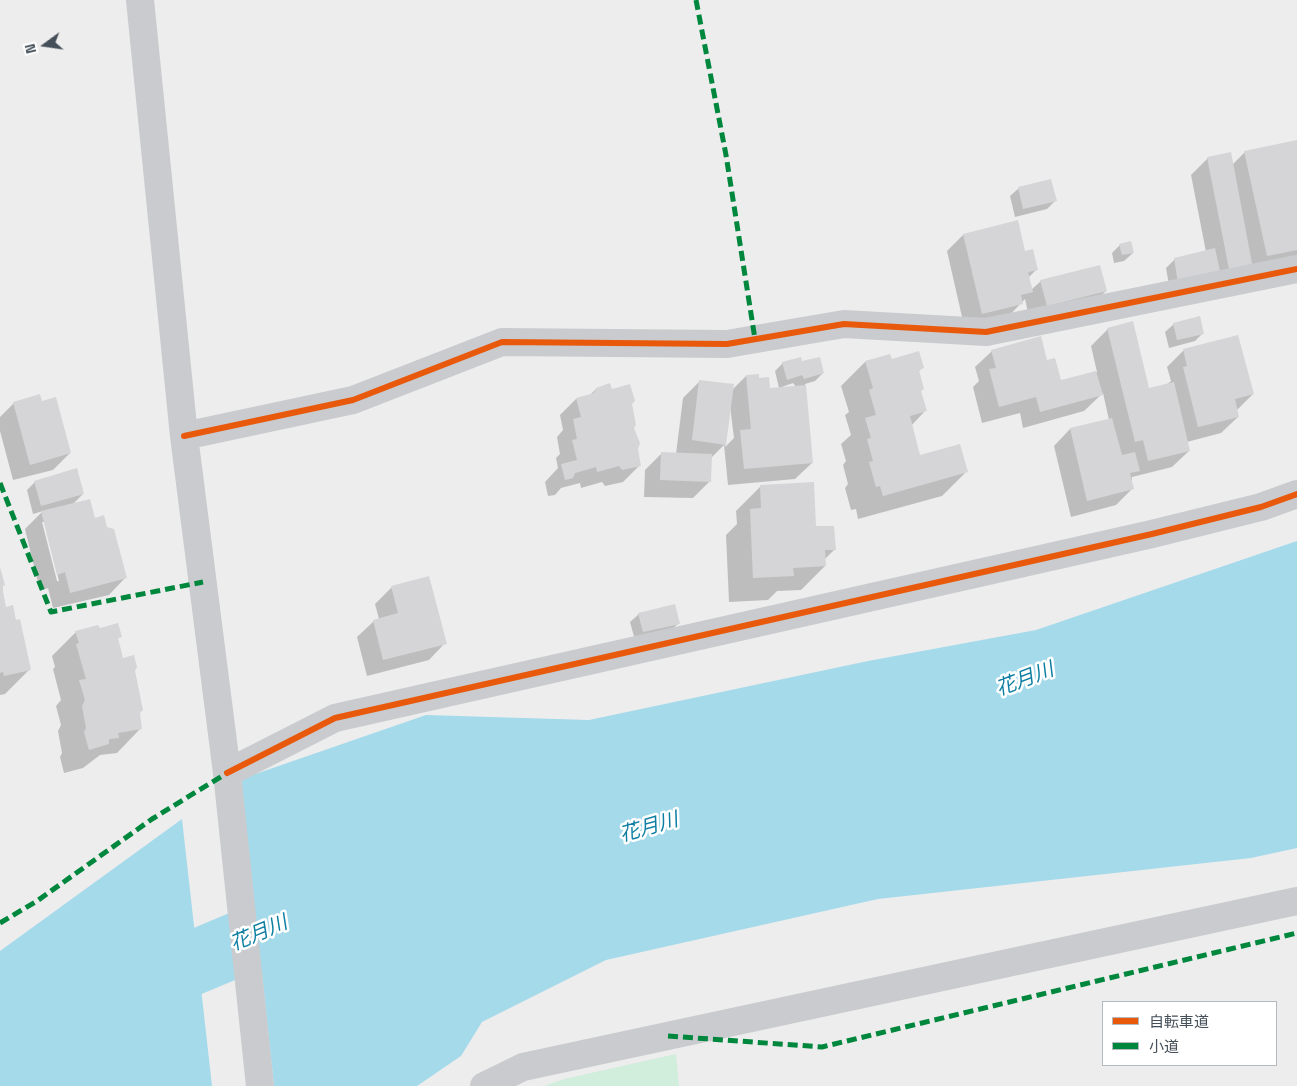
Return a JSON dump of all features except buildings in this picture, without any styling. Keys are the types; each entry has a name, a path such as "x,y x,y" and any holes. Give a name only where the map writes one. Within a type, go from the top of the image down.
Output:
{"street":[{"path":"140,0 184,436 227,773 260,1086"},
{"path":"184,436 353,400 502,342 727,344 844,324 986,332 1297,268"},
{"path":"227,773 336,718 1142,537 1261,507 1297,494"},
{"path":"484,1086 523,1067 1297,901"}],"green space":[{"path":"676,1054 679,1086 544,1086 564,1079"}],"water":[{"path":"1297,541 1297,848 1251,858 878,899 606,960 482,1022 461,1056 417,1086 274,1086 241,779 426,715 589,720 868,661 1036,630"},
{"path":"182,819 212,1086 0,1086 0,951"}],"waterway":[{"name":"花月川","path":"0,1057 31,1036 119,994 312,913"}],"marked path":[{"path":"696,0 726,155 755,339"},
{"path":"0,483 51,612 203,582"},
{"path":"0,923 37,901 152,819 227,773"},
{"path":"668,1036 822,1047 1297,933"}],"cycle path":[{"path":"184,436 353,400 502,342 727,344 844,324 986,332 1297,269"},
{"path":"227,773 335,718 1152,534 1261,507 1297,494"}]}
